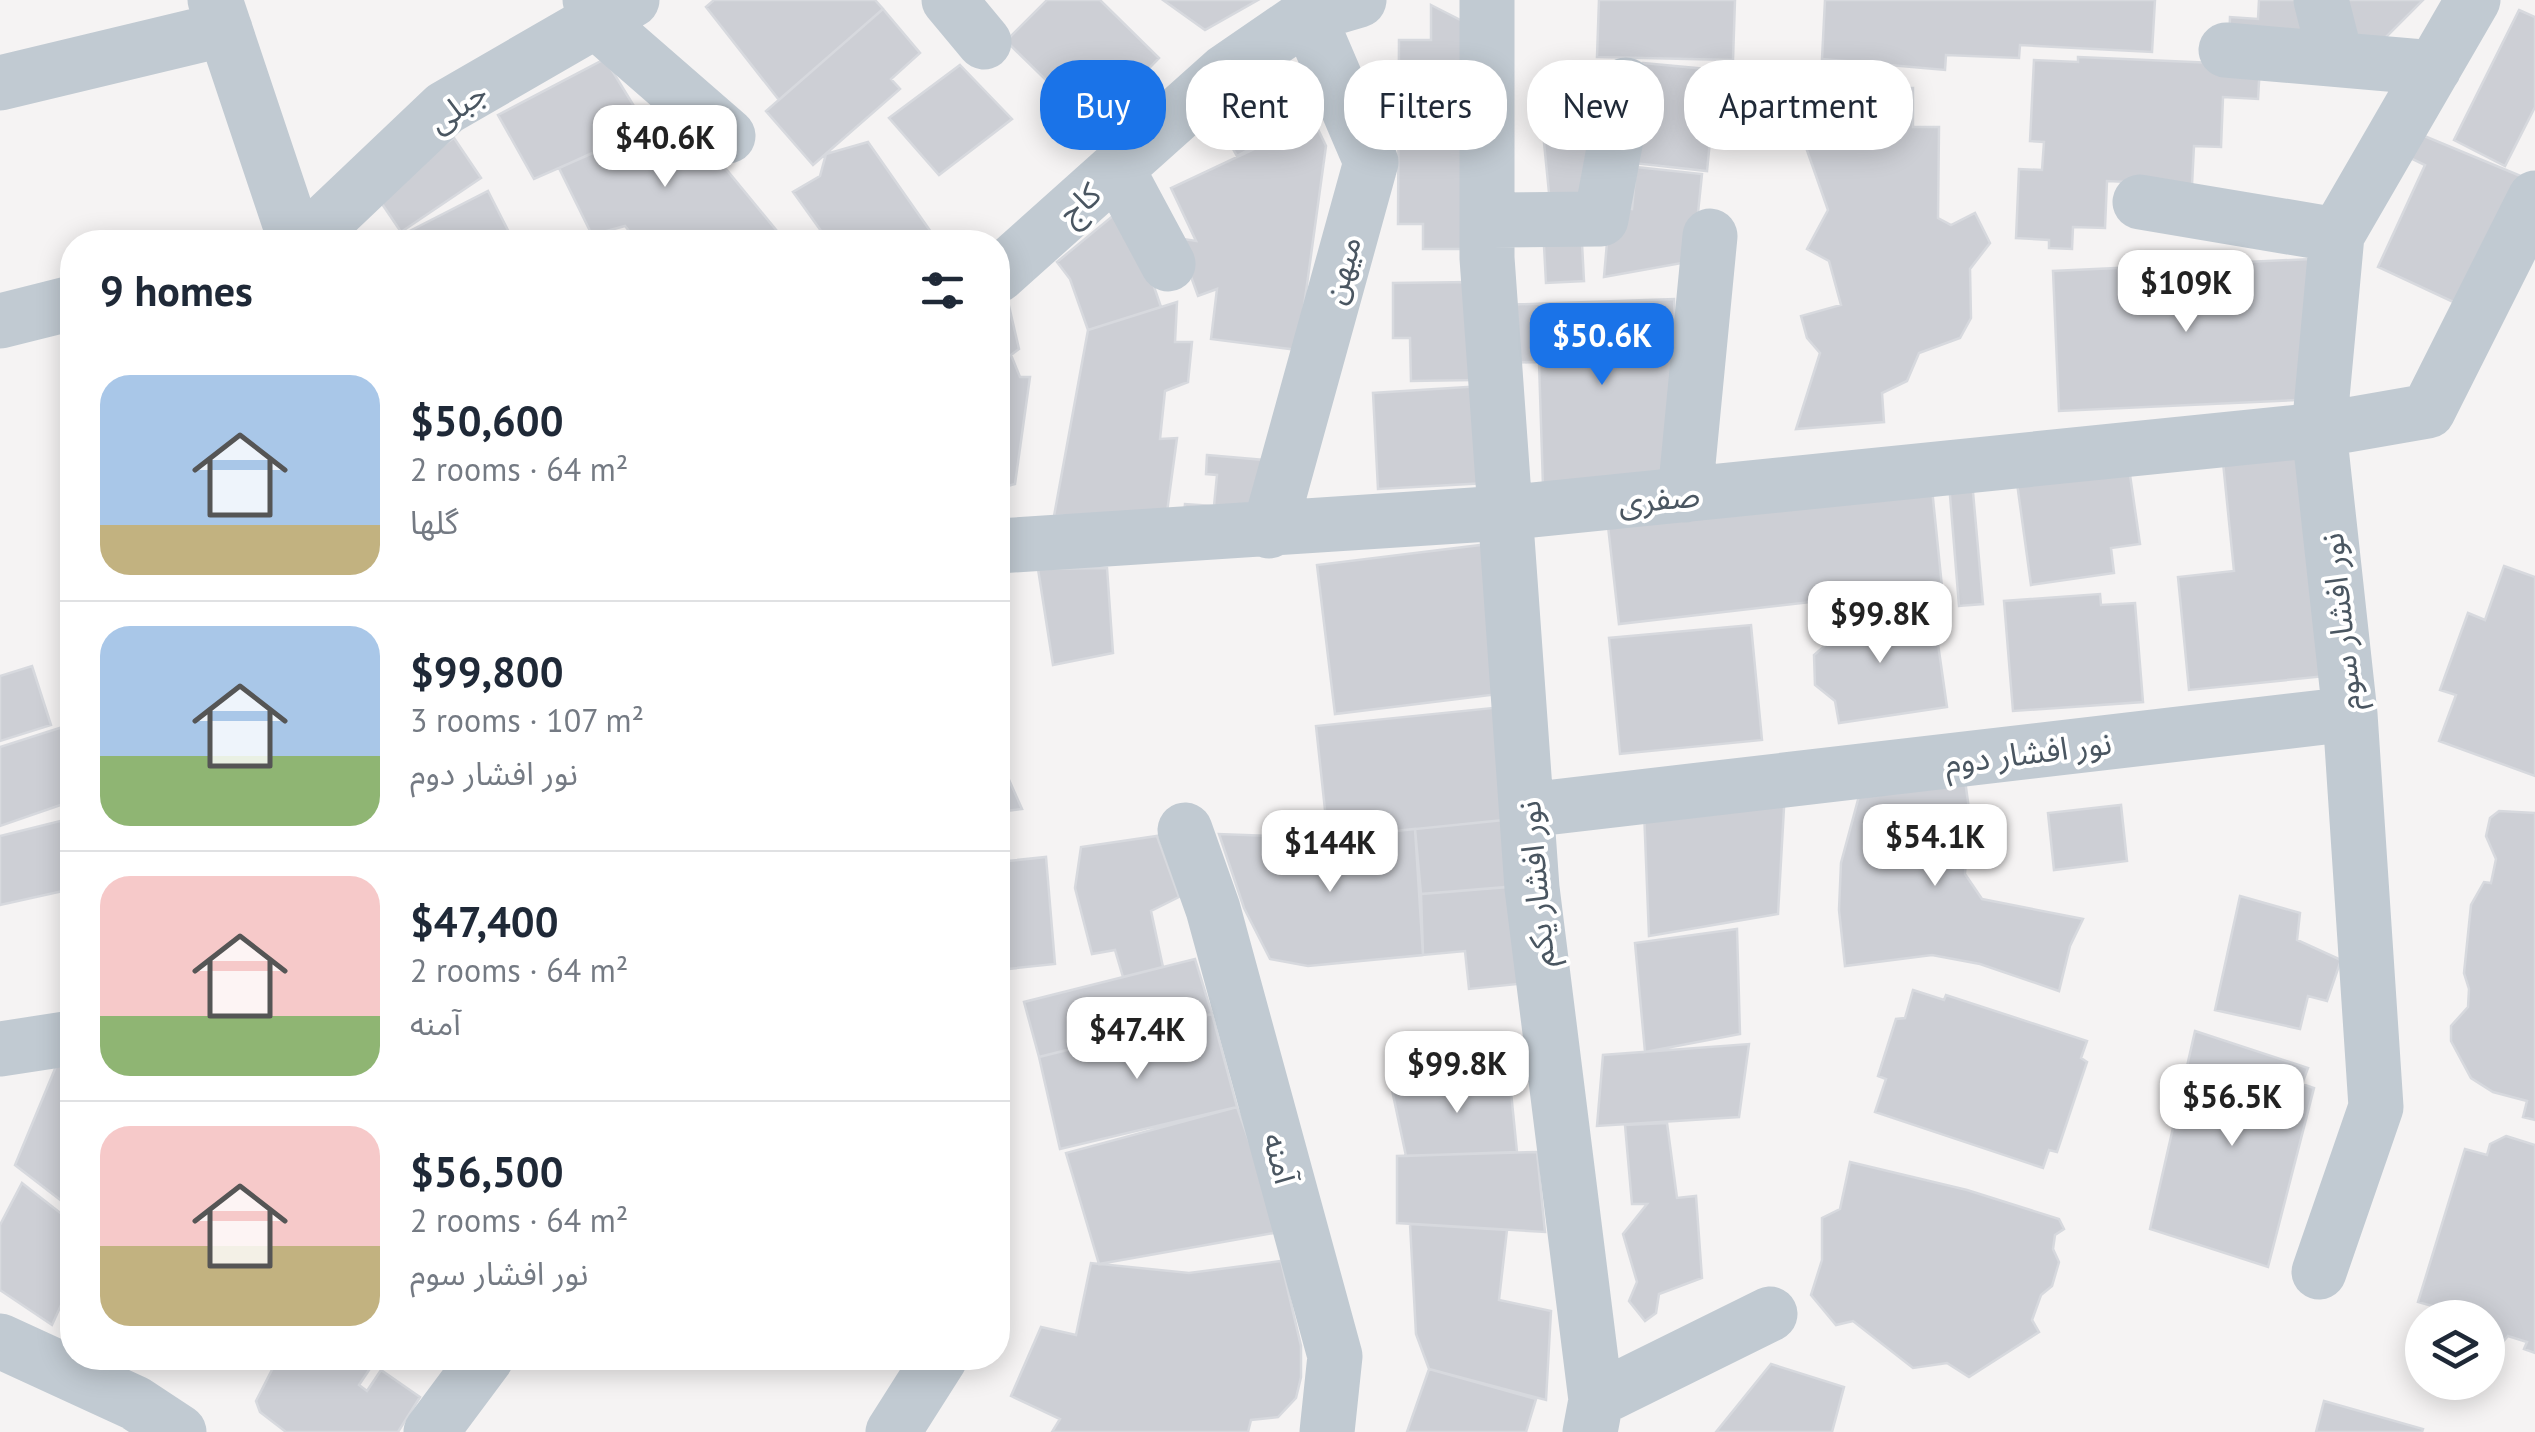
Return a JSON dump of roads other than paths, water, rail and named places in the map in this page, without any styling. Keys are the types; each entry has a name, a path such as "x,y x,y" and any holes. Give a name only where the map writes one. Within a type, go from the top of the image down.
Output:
{"street":[{"path":"949,0 984,42"},
{"name":"نور افشار یکم","path":"1487,0 1487,258 1504,514 1532,888 1593,1416"},
{"path":"2321,0 2336,59"},
{"name":"نور افشار سوم","path":"2319,1272 2376,1107 2350,714 2319,430 2337,235 2473,0"},
{"path":"606,7 728,136"},
{"name":"جبلی","path":"313,230 445,108 606,7"},
{"name":"کاج","path":"1010,264 1225,72 1334,8"},
{"name":"میهن","path":"1269,531 1371,162 1334,8"},
{"path":"0,83 220,14 296,230"},
{"path":"2226,50 2434,68"},
{"path":"1490,220 1601,219 1614,150"},
{"path":"1117,170 1168,264"},
{"name":"صفری","path":"1010,545 1504,514 2319,430 2428,411 2535,198"},
{"path":"2140,202 2337,235"},
{"path":"1684,495 1710,236"},
{"path":"0,321 60,307"},
{"name":"نور افشار دوم","path":"1528,810 2350,714"},
{"name":"آمنه","path":"1185,830 1213,909 1335,1356 1327,1432"},
{"path":"0,1049 60,1040"},
{"path":"1593,1416 1770,1314"},
{"path":"0,1341 60,1358"},
{"path":"431,1432 477,1370"},
{"path":"893,1432 932,1370"},
{"path":"114,1374 180,1432"}]}
